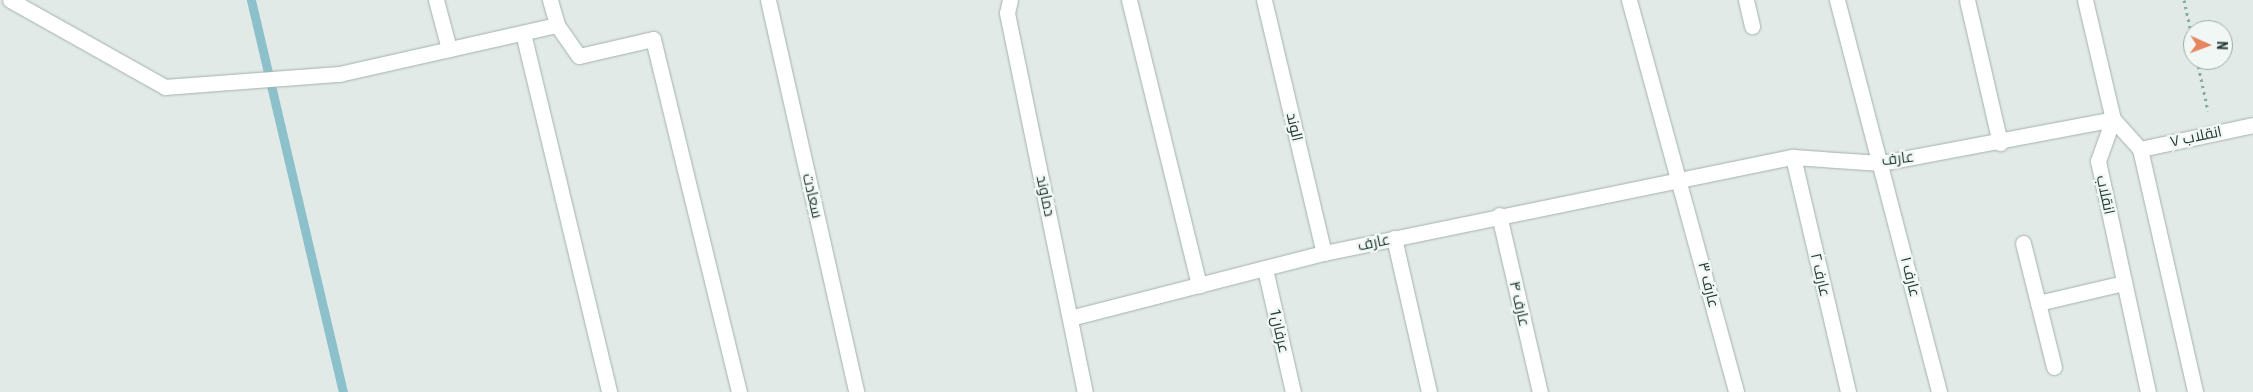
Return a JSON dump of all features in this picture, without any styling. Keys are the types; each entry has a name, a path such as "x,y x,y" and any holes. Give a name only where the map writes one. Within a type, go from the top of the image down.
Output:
{"street":[{"path":"10,0 165,87 338,74 557,26"},
{"path":"436,0 449,49"},
{"path":"550,0 557,26 579,56 653,39 739,392"},
{"name":"سعادت","path":"768,0 856,392"},
{"name":"دماوند","path":"1010,0 1007,13 1085,392"},
{"path":"1129,0 1199,286"},
{"name":"الوند","path":"1264,0 1324,254"},
{"path":"1629,0 1681,179"},
{"path":"1746,0 1752,26"},
{"name":"عارف ۱","path":"1836,0 1881,163 1939,392"},
{"path":"1967,0 2000,143"},
{"path":"2085,0 2113,119 2140,149 2195,392"},
{"path":"523,33 609,392"},
{"name":"عارف","path":"1070,318 1394,238 1499,215 1793,157 1881,163 2000,143 2113,119"},
{"name":"انقلاب","path":"2113,119 2098,161 2148,392"},
{"name":"انقلاب ۷","path":"2140,149 2253,125"},
{"name":"عارف ۲","path":"1793,157 1848,392"},
{"name":"عارف ۳","path":"1681,179 1736,392"},
{"name":"عارف ۴","path":"1499,215 1540,392"},
{"path":"1394,238 1429,392"},
{"path":"2023,243 2054,367"},
{"name":"عرفان1","path":"1265,269 1293,392"},
{"path":"2038,304 2124,283"}],"path":[{"path":"2184,0 2188,20"},
{"path":"2199,70 2213,134"}],"waterway":[{"path":"251,0 343,392"}]}
